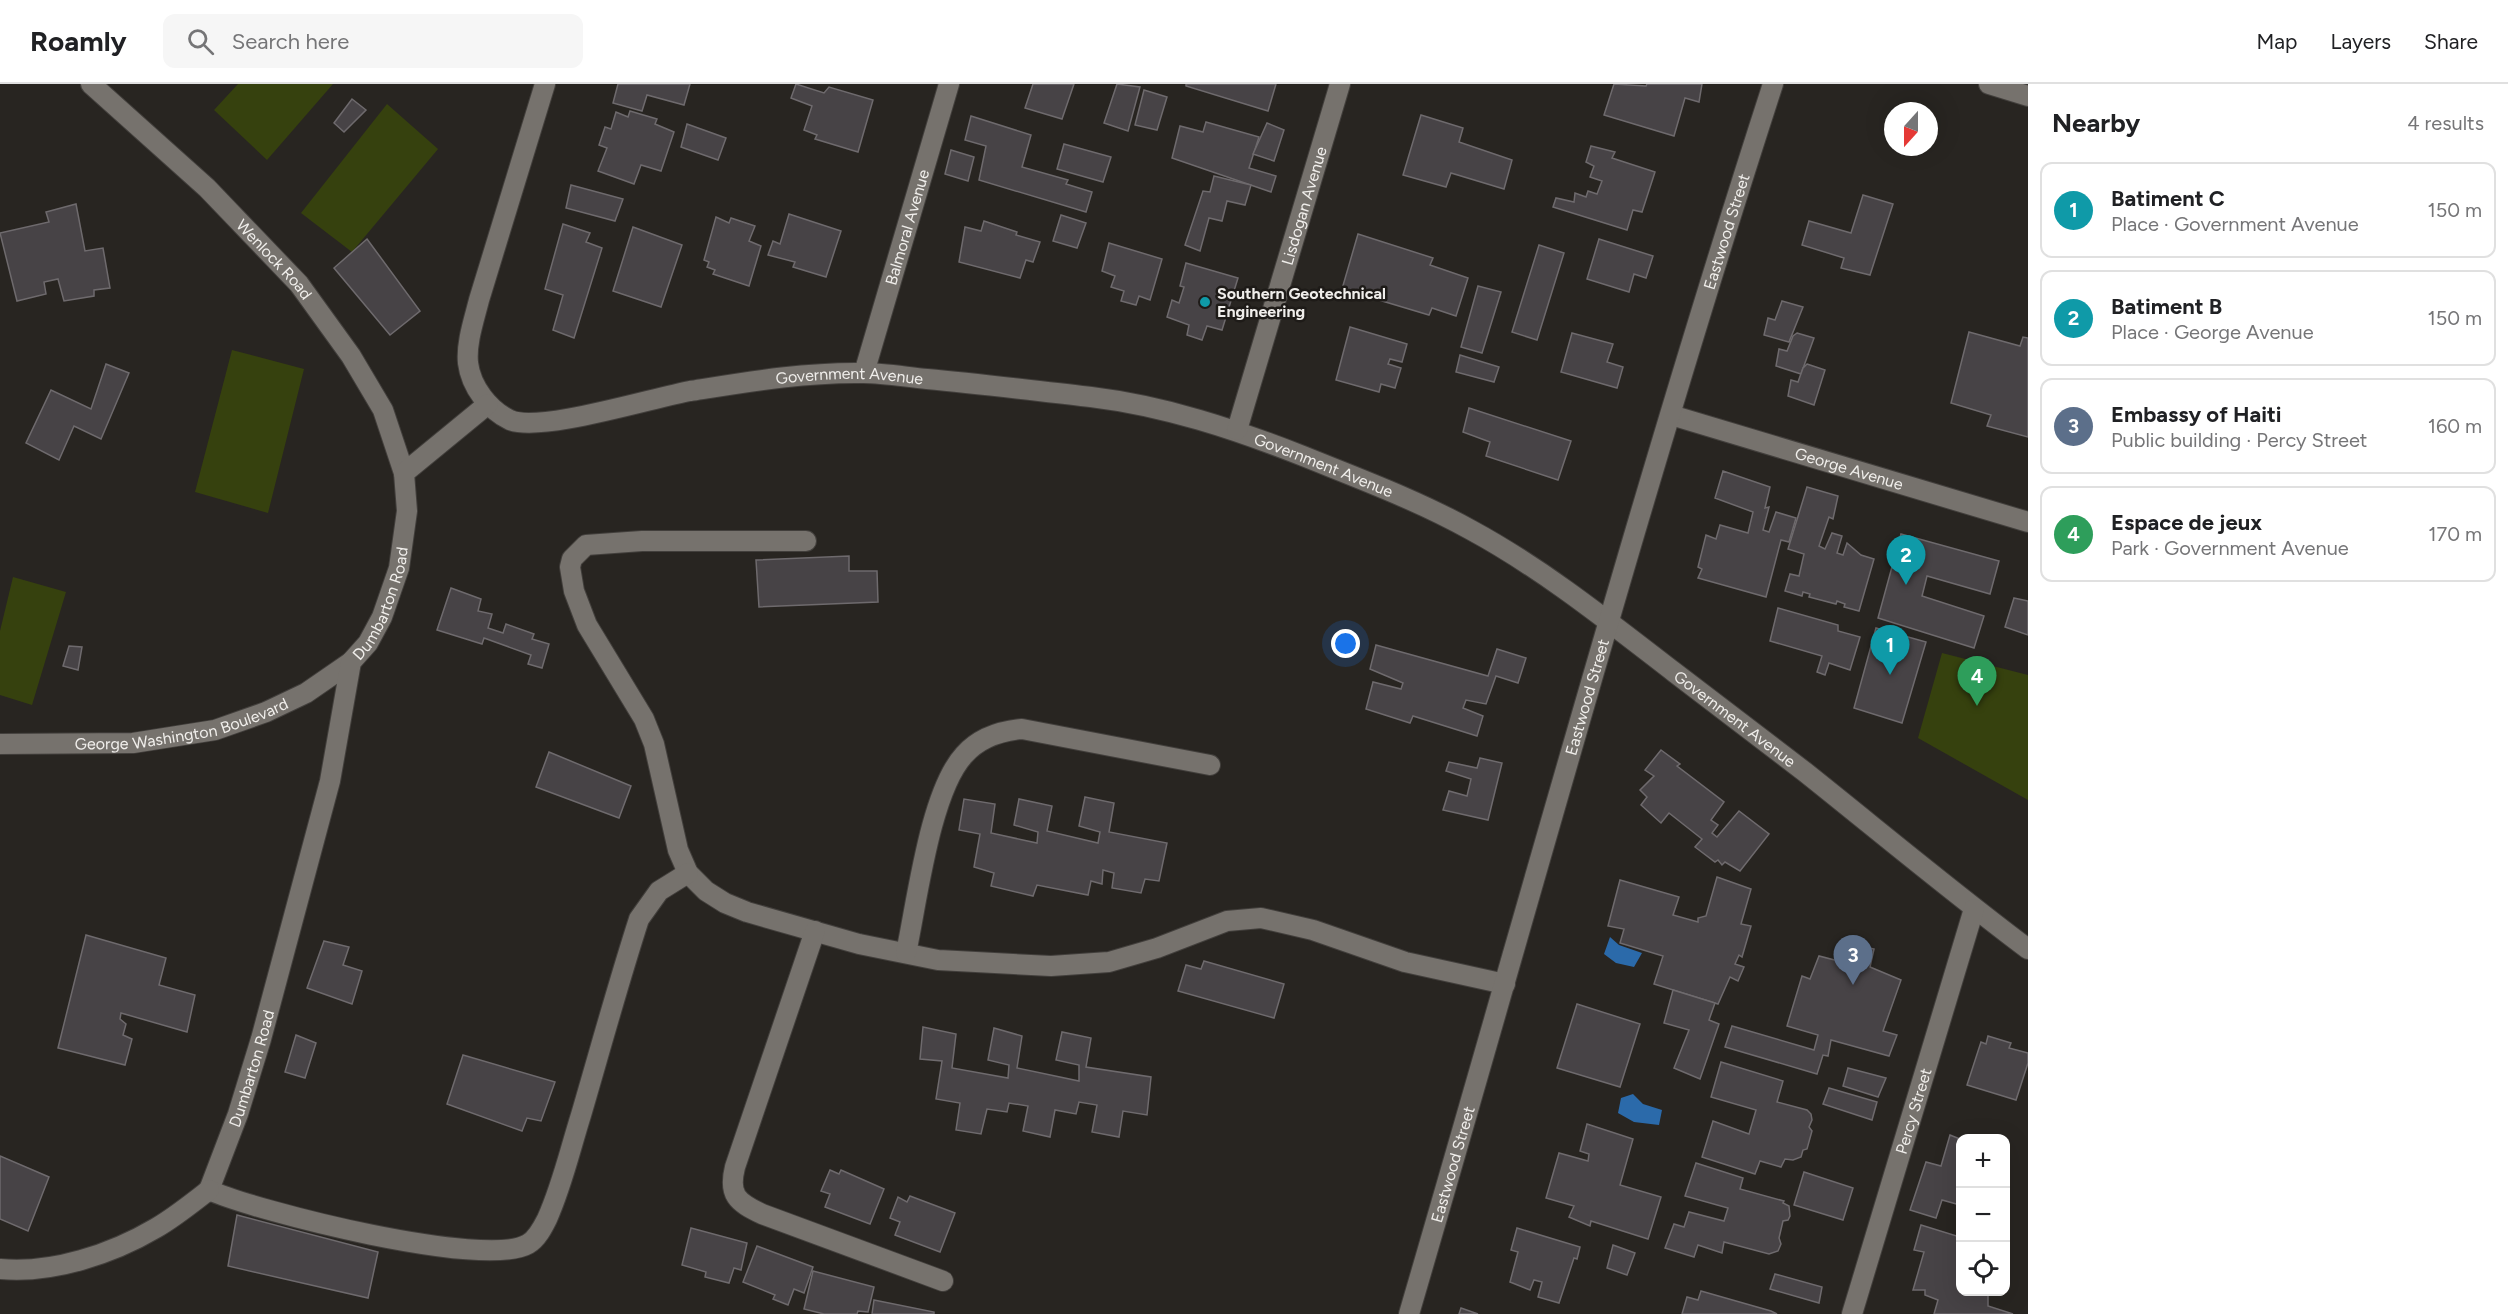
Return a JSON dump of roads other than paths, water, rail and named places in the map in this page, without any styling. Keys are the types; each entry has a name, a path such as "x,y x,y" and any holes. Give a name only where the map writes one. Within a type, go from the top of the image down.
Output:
{"street":[{"name":"Wenlock Road","path":"91,84 207,188 299,284 351,356 382,410 404,472"},
{"path":"404,472 488,404 476,386 468,363 471,334 479,300 545,84"},
{"name":"Balmoral Avenue","path":"864,373 949,84"},
{"name":"Lisdogan Avenue","path":"1237,430 1340,84"},
{"name":"Eastwood Street","path":"1409,1314 1608,621 1773,84"},
{"path":"1989,84 2028,96"},
{"name":"Government Avenue","path":"488,404 506,418 518,423 531,424 738,383 809,375 864,373 1112,399 1181,414 1237,430 1389,489 1472,530 1525,563 1608,621 2028,949"},
{"name":"George Avenue","path":"1671,415 2028,522"},
{"name":"Dumbarton Road","path":"209,1190 238,1114 261,1039 330,782 351,662 368,643 382,617 399,567 407,512 404,472"},
{"path":"806,541 642,542 586,545 572,559 570,567 574,591 587,624 644,719 654,744 678,850 688,873 706,891 725,903 747,912 859,944 938,960 1051,966 1108,962 1157,948 1227,921 1261,918 1313,930 1405,962 1505,984"},
{"name":"George Washington Boulevard","path":"0,744 132,743 215,730 306,693 351,662"},
{"path":"906,953 934,819 952,772 963,756 976,744 1006,731 1022,729 1210,765"},
{"path":"0,1269 60,1265 119,1247 156,1228 209,1190 253,1206 400,1240 475,1248 516,1247 528,1244 541,1231 560,1186 639,919 659,891 688,873"},
{"name":"Percy Street","path":"1852,1314 1974,909"},
{"path":"815,931 735,1167 732,1182 735,1195 744,1205 762,1214 943,1281"}],"water":[{"path":"1610,937 1619,945 1642,953 1634,967 1616,963 1604,954"},
{"path":"1633,1094 1643,1104 1662,1110 1659,1125 1634,1122 1618,1113 1621,1098"}],"place":[{"name":"Southern Geotechnical Engineering","path":"1205,302"},
{"name":"Batiment B","path":"1906,585"},
{"name":"Batiment C","path":"1890,675"},
{"name":"Espace de jeux","path":"1977,706"},
{"name":"Embassy of Haiti","path":"1853,985"}]}
